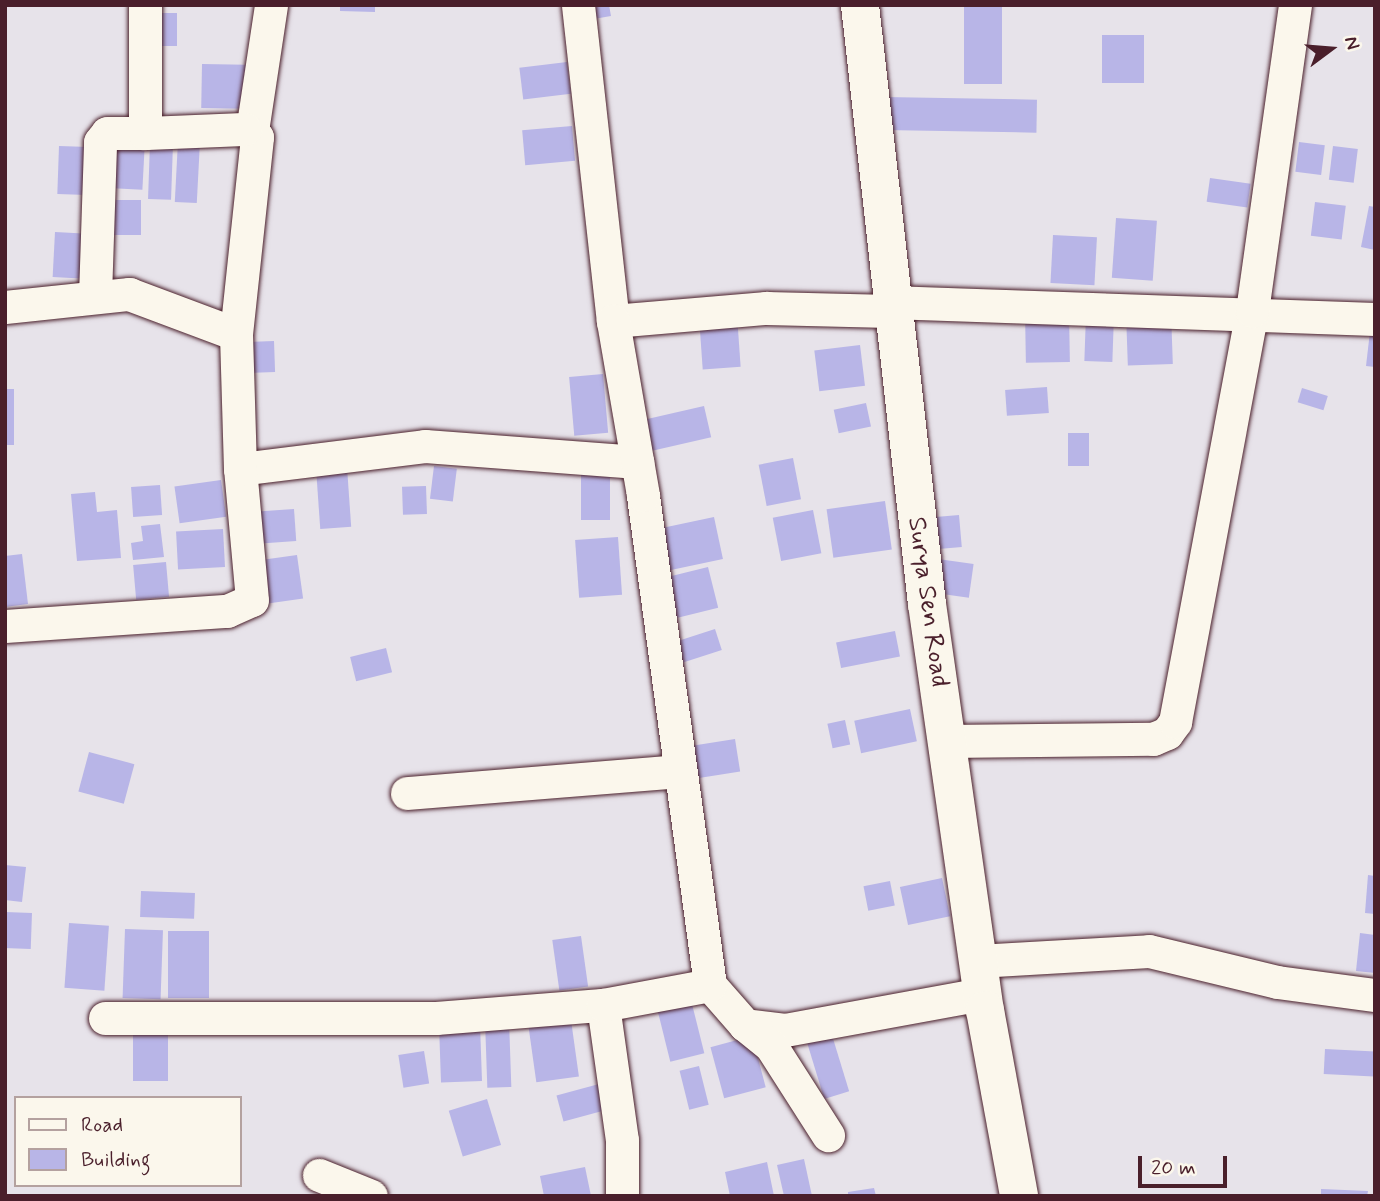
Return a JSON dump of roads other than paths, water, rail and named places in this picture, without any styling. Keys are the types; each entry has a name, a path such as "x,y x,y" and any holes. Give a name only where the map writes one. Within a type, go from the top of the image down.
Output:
{"street":[{"path":"145,5 145,132"},
{"path":"5,626 227,611 252,600 240,469 236,334 259,145 252,131 271,5"},
{"path":"578,5 613,321 637,462 710,985 745,1025 771,1046 828,1135"},
{"name":"Surya Sen Road","path":"860,5 890,307 946,741 980,978 1019,1196"},
{"path":"946,741 1131,741 1167,733 1175,722 1252,311 1295,5"},
{"path":"95,296 100,142 107,133 252,131"},
{"path":"5,307 130,294 236,334"},
{"path":"613,321 766,308 890,307 1252,311 1375,319"},
{"path":"240,469 425,446 637,462"},
{"path":"407,793 679,771"},
{"path":"745,1025 785,1030 980,978 1149,951 1277,982 1375,995"},
{"path":"105,1018 436,1018 603,1005 710,985"},
{"path":"603,1005 622,1140 622,1196"},
{"path":"320,1175 371,1196"}]}
